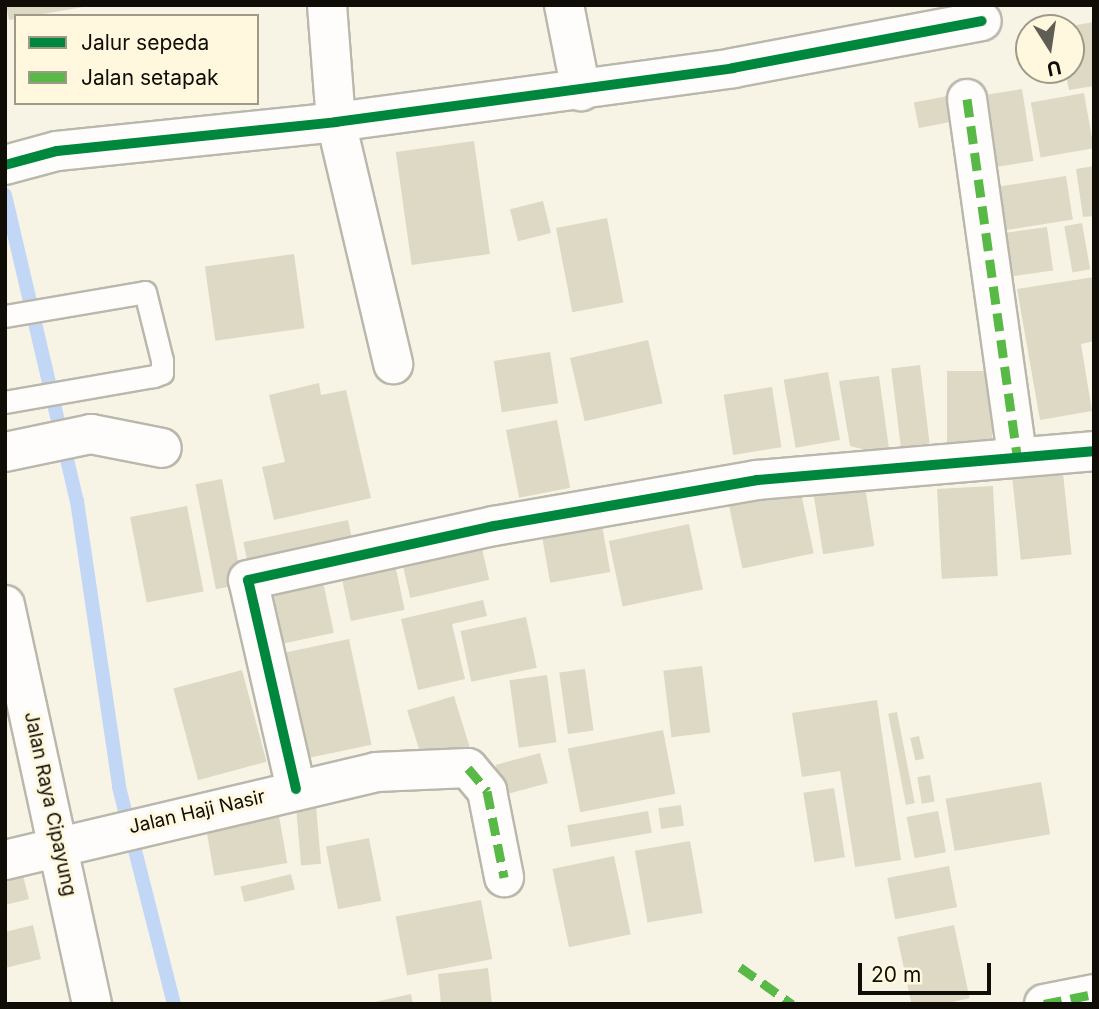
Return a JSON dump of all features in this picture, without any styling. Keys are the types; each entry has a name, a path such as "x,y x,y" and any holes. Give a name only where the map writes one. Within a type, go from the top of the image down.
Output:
{"street":[{"path":"327,5 336,122 393,364"},
{"path":"564,5 581,91"},
{"path":"19,162 581,91 982,20"},
{"path":"967,99 1017,456"},
{"path":"22,447 91,434 162,448"},
{"path":"296,789 248,580 494,526 757,481 1094,451"},
{"name":"Jalan Raya Cipayung","path":"5,605 61,846 92,1004"},
{"name":"Jalan Haji Nasir","path":"5,860 172,817 376,772 468,768 487,791 503,877"},
{"path":"1044,1004 1094,994"}],"lane":[{"path":"5,402 34,394 162,373 162,360 145,292 94,298 6,315"}],"building":[{"path":"6,5 83,5 43,14 14,14 14,19 9,20"},
{"path":"1094,22 1094,86 1069,90 1068,84 1085,84 1085,24"},
{"path":"1022,89 1033,161 996,167 984,95"},
{"path":"1084,93 1094,148 1041,158 1031,102"},
{"path":"958,94 963,120 919,128 914,103"},
{"path":"474,141 490,254 412,265 396,152"},
{"path":"1094,166 1094,216 1083,217 1076,169"},
{"path":"1066,176 1073,219 988,233 981,189"},
{"path":"543,201 551,233 518,241 510,209"},
{"path":"607,218 623,302 572,312 556,228"},
{"path":"1082,223 1090,269 1072,272 1064,226"},
{"path":"1047,227 1053,271 995,279 989,235"},
{"path":"294,254 304,328 215,341 205,267"},
{"path":"1094,277 1094,341 1081,344 1092,411 1040,420 1017,289"},
{"path":"648,340 663,403 585,421 570,358"},
{"path":"550,352 558,403 502,412 494,361"},
{"path":"920,365 930,443 901,447 891,369"},
{"path":"947,371 992,371 992,451 947,451"},
{"path":"828,372 840,440 796,448 784,380"},
{"path":"879,376 890,456 850,446 839,381"},
{"path":"319,383 321,395 346,390 371,498 274,520 262,467 285,462 269,395"},
{"path":"772,387 782,447 733,455 724,395"},
{"path":"557,420 570,488 519,498 506,430"},
{"path":"1061,454 1072,554 1021,560 1010,459"},
{"path":"863,474 874,546 823,554 812,482"},
{"path":"222,479 242,584 216,589 195,484"},
{"path":"798,479 814,553 742,569 727,494"},
{"path":"993,486 998,576 942,579 937,489"},
{"path":"187,506 204,591 147,602 130,517"},
{"path":"600,514 610,572 550,583 540,525"},
{"path":"348,520 353,544 249,567 243,542"},
{"path":"689,524 703,590 623,607 609,541"},
{"path":"478,531 489,580 410,598 399,549"},
{"path":"392,550 405,610 351,621 338,561"},
{"path":"322,577 334,633 270,646 258,591"},
{"path":"483,600 487,616 452,624 465,679 418,690 401,619"},
{"path":"526,617 537,668 471,682 460,631"},
{"path":"349,639 371,745 301,760 279,654"},
{"path":"702,666 710,733 671,737 663,671"},
{"path":"585,669 594,730 568,734 559,673"},
{"path":"242,670 267,762 198,780 173,688"},
{"path":"547,675 556,742 519,748 509,680"},
{"path":"454,696 471,751 424,765 407,710"},
{"path":"877,700 901,860 855,867 840,771 802,777 792,713"},
{"path":"897,712 915,803 906,805 888,714"},
{"path":"663,730 675,794 580,812 568,749"},
{"path":"919,736 924,758 915,760 910,738"},
{"path":"540,753 548,783 504,795 496,765"},
{"path":"930,775 935,802 922,804 917,777"},
{"path":"1041,782 1050,834 955,851 945,799"},
{"path":"834,788 845,857 814,862 803,793"},
{"path":"276,799 287,863 214,876 203,812"},
{"path":"681,805 684,826 661,829 658,808"},
{"path":"316,806 321,864 301,866 296,808"},
{"path":"648,811 652,833 571,847 567,825"},
{"path":"938,811 946,852 915,858 907,817"},
{"path":"369,838 381,901 338,909 326,846"},
{"path":"690,841 703,913 648,923 635,851"},
{"path":"614,856 631,934 569,947 552,869"},
{"path":"949,866 957,907 895,919 887,878"},
{"path":"21,868 29,899 5,905 5,871"},
{"path":"291,874 295,890 244,902 241,887"},
{"path":"481,900 492,959 407,975 396,917"},
{"path":"33,925 41,959 5,968 5,932"},
{"path":"954,925 970,998 943,1004 911,1004 897,937"},
{"path":"488,968 492,1004 441,1004 438,974"},
{"path":"411,994 413,1004 370,1003"}],"waterway":[{"path":"5,195 77,501 119,787 174,1004"}],"marked path":[{"path":"967,99 1017,456"},
{"path":"468,768 487,791 504,877"},
{"path":"740,967 792,1004"},
{"path":"1044,1004 1094,994"}],"cycle path":[{"path":"5,165 57,151 336,122 733,68 982,21"},
{"path":"296,789 248,580 494,526 757,480 1094,451"}]}
